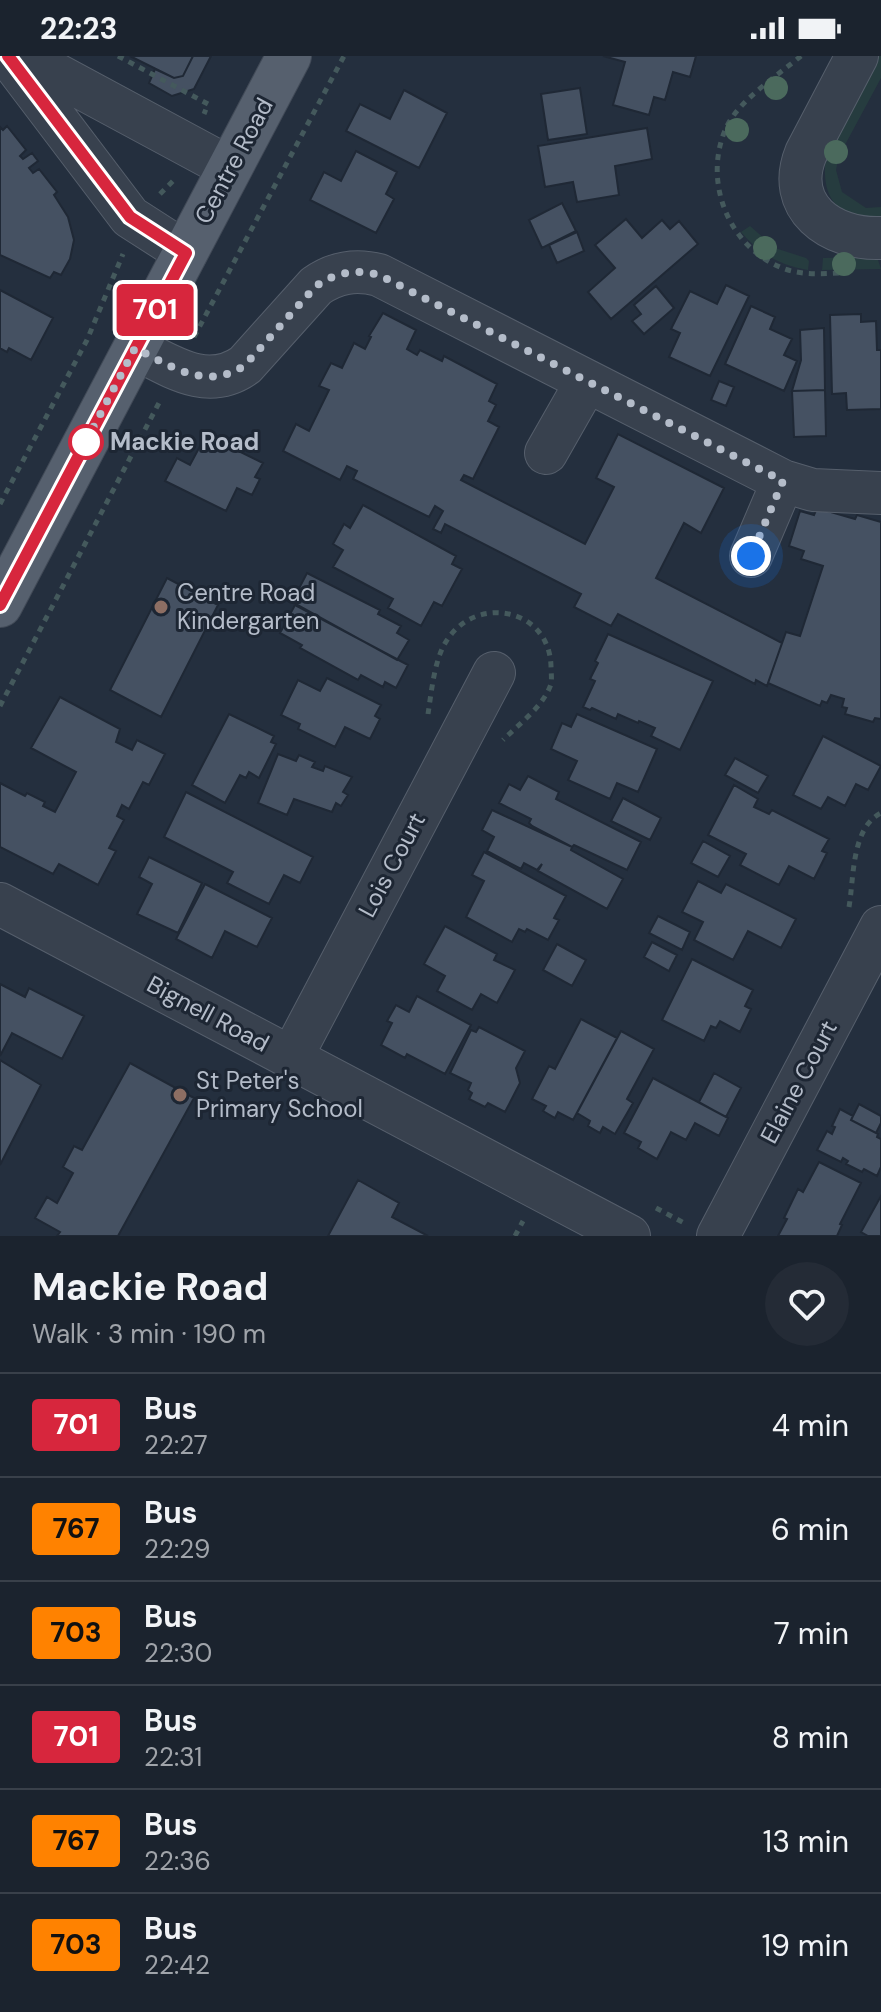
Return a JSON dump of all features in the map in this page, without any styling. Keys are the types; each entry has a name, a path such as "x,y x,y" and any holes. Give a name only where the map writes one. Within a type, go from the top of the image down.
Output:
{"main road":[{"name":"Centre Road","path":"0,605 289,56"}],"street":[{"path":"8,56 130,217 186,253"},
{"path":"22,56 230,168"},
{"path":"857,56 806,153 802,163 802,188 809,208 838,232 858,238 881,238"},
{"path":"135,348 188,375 211,378 234,373 245,365 316,286 342,273 365,272 379,275 783,481 813,490 881,493"},
{"path":"546,453 587,381"},
{"path":"751,556 783,481"},
{"name":"Lois Court","path":"291,1058 494,673"},
{"name":"Bignell Road","path":"0,904 291,1058 549,1220 629,1236"},
{"name":"Elaine Court","path":"718,1236 881,927"}],"path":[{"path":"0,504 87,340 124,252"},
{"path":"515,1236 549,1220"}],"green space":[{"path":"879,56 881,78 839,156 836,170 842,192 866,208 881,207 881,221 851,214 836,205 828,191 825,175 827,151"},
{"path":"750,226 775,248 806,258 809,261 808,270 779,262 755,247 741,232"},
{"path":"877,257 881,269 822,270 823,258"}],"building":[{"path":"130,56 193,56 183,76 174,78"},
{"path":"193,56 211,56 194,89 172,96 149,83 155,69 174,78 183,76"},
{"path":"603,56 696,56 690,77 673,72 665,100 654,97 649,115 613,105 625,62"},
{"path":"580,88 587,134 548,140 541,94"},
{"path":"404,90 447,113 419,168 346,131 360,104 390,119"},
{"path":"7,126 26,150 20,156 23,159 32,153 38,161 29,168 33,173 39,169 57,192 54,195 68,217 74,240 70,259 61,275 54,272 50,278 0,255 0,127 3,130"},
{"path":"647,128 652,159 615,166 619,195 577,202 573,182 545,187 538,146"},
{"path":"356,151 397,172 386,194 394,199 376,233 310,200 324,172 341,181"},
{"path":"562,203 576,231 542,248 529,220"},
{"path":"626,219 642,238 662,220 670,229 679,221 698,244 611,319 588,292 615,268 595,245"},
{"path":"577,232 584,251 557,263 549,245"},
{"path":"726,285 749,296 710,376 669,357 680,333 671,329 690,291 717,304"},
{"path":"656,286 674,308 644,334 632,321 641,314 634,305"},
{"path":"0,290 53,318 31,360 9,348 7,352 0,348"},
{"path":"751,306 775,317 770,329 792,339 784,355 797,361 784,391 725,364"},
{"path":"383,313 416,330 407,349 417,355 420,350 442,361 444,356 497,384 489,401 496,405 488,421 499,427 473,479 464,475 461,480 585,544 614,487 596,478 618,434 724,488 701,533 684,523 656,578 782,643 767,686 756,680 755,684 618,614 611,626 574,607 581,594 445,524 441,533 433,529 443,511 435,506 429,517 353,479 357,471 347,466 340,480 283,451 296,424 309,431 329,390 319,386 331,363 342,368 354,343 365,349"},
{"path":"861,314 861,322 876,321 877,350 881,350 881,409 847,410 846,393 832,394 830,315"},
{"path":"824,328 825,390 792,391 801,360 800,330"},
{"path":"719,381 734,387 726,406 711,400"},
{"path":"825,390 826,436 794,437 792,391"},
{"path":"206,435 263,463 255,477 260,479 252,495 237,488 226,511 165,481 177,458 190,465"},
{"path":"363,505 456,556 452,564 462,569 442,606 434,602 421,626 388,608 393,599 333,567 343,550 333,544 344,524 350,528"},
{"path":"817,508 855,519 857,515 881,522 881,719 875,718 873,722 845,714 847,708 842,707 844,699 831,695 827,703 822,701 820,706 768,683 786,632 800,636 823,566 801,559 804,551 789,546 800,511 814,515"},
{"path":"307,573 380,610 378,614 401,626 397,633 409,640 397,660 292,602"},
{"path":"167,578 218,605 161,717 110,690"},
{"path":"295,605 408,665 396,688 385,682 383,687 361,675 358,680 300,648 302,645 280,633"},
{"path":"608,634 713,681 680,750 651,736 655,728 618,714 616,719 583,707 595,681 590,679 598,663 595,661"},
{"path":"327,678 381,705 375,716 380,719 370,739 345,727 335,747 298,729 300,724 281,715 298,680 320,691"},
{"path":"60,697 120,729 116,742 132,750 137,740 165,754 149,785 143,782 129,809 122,805 117,816 124,820 109,848 116,851 98,885 59,864 53,874 0,847 0,783 45,802 43,806 55,812 76,772 31,748"},
{"path":"229,714 274,736 271,742 276,744 259,778 249,772 246,778 240,775 225,803 192,785"},
{"path":"577,714 657,749 638,792 617,783 610,799 568,780 577,761 551,749 562,723 571,727"},
{"path":"823,736 881,766 868,790 856,784 845,806 828,797 821,809 793,795"},
{"path":"278,754 296,761 299,755 315,762 312,767 323,771 325,766 352,777 343,792 348,795 341,806 336,803 332,812 294,799 287,815 258,803"},
{"path":"735,758 768,776 758,793 725,775"},
{"path":"528,776 559,792 556,799 641,842 627,870 574,845 572,847 532,826 529,823 531,819 499,803 509,784 520,790"},
{"path":"734,785 758,799 754,807 769,814 772,810 829,839 822,851 827,853 814,879 789,866 779,885 740,865 746,854 708,835"},
{"path":"186,792 313,857 300,883 284,875 269,904 227,883 233,872 164,837"},
{"path":"623,798 661,818 650,840 611,821"},
{"path":"492,810 572,847 571,850 623,879 607,909 538,871 542,864 537,870 524,863 521,869 487,851 494,837 482,830"},
{"path":"703,841 730,856 718,877 691,863"},
{"path":"484,852 566,896 554,918 559,920 548,940 527,929 525,932 519,929 512,942 466,917 484,881 472,875"},
{"path":"149,857 202,883 178,933 137,914 152,884 139,877"},
{"path":"698,881 721,893 726,884 796,919 781,948 748,931 733,960 694,940 703,922 682,912"},
{"path":"205,884 272,918 257,947 225,931 212,958 176,939"},
{"path":"658,916 690,932 682,950 649,933"},
{"path":"445,926 497,954 494,960 515,970 497,1003 481,994 472,1010 437,991 445,976 424,964"},
{"path":"652,942 677,955 669,971 644,957"},
{"path":"557,944 586,960 572,986 543,970"},
{"path":"692,959 753,990 745,1006 751,1009 740,1032 720,1021 716,1028 711,1026 704,1041 662,1020"},
{"path":"0,984 25,997 29,988 84,1016 62,1059 12,1033 0,1056"},
{"path":"417,996 471,1025 445,1074 407,1054 405,1058 381,1045 392,1023 387,1021 396,1005 409,1012"},
{"path":"581,1019 617,1038 573,1120 558,1112 555,1118 543,1111 546,1106 532,1099 549,1066 555,1069"},
{"path":"479,1027 525,1051 516,1068 520,1083 505,1112 488,1103 485,1107 469,1099 471,1083 450,1073 471,1030 476,1032"},
{"path":"621,1031 654,1049 627,1099 633,1103 615,1134 603,1127 600,1133 588,1126 590,1121 577,1113"},
{"path":"0,1060 41,1085 0,1165"},
{"path":"130,1063 194,1098 118,1236 57,1236 60,1232 35,1218 47,1197 57,1203 73,1173 63,1167 74,1146 82,1150"},
{"path":"714,1073 741,1088 726,1117 699,1102"},
{"path":"653,1078 728,1118 719,1136 695,1123 686,1140 671,1132 657,1159 638,1148 641,1142 624,1133"},
{"path":"859,1104 881,1116 876,1133 851,1120"},
{"path":"840,1109 881,1139 881,1167 877,1176 846,1164 848,1161 843,1158 841,1162 817,1150 827,1131 832,1134 835,1127 832,1126"},
{"path":"819,1162 861,1183 837,1236 778,1236 798,1189 803,1192"},
{"path":"358,1180 399,1203 392,1217 428,1236 328,1236"},
{"path":"881,1196 881,1236 868,1236 861,1232"}],"bus line":[{"name":"701","path":"0,605 186,253 130,217 8,56"}],"place":[{"name":"Mackie Road","path":"86,442"},
{"name":"Centre Road Kindergarten","path":"161,607"},
{"name":"St Peter's Primary School","path":"180,1095"}],"route":[{"path":"86,442 83,447 135,348 188,375 211,378 234,373 245,365 316,286 342,273 365,272 379,275 783,481 751,556"}]}
